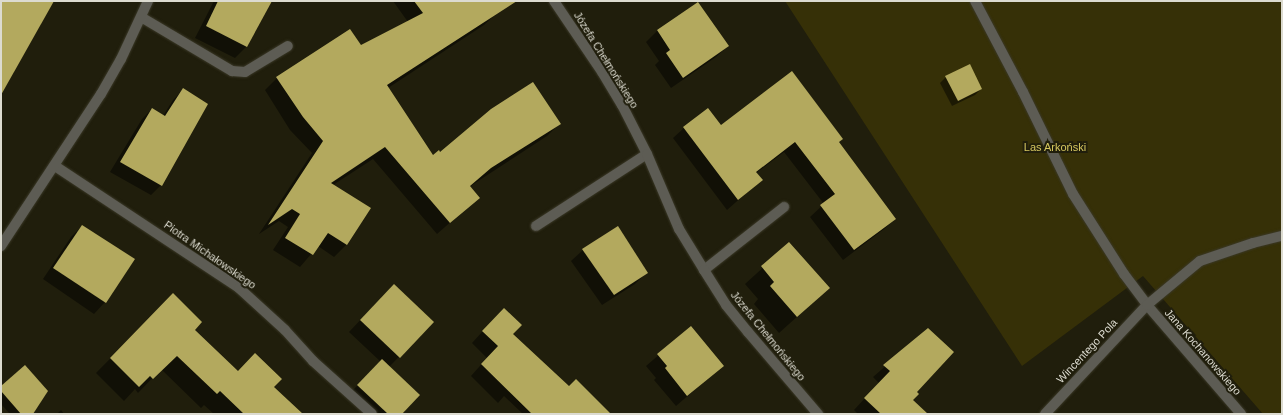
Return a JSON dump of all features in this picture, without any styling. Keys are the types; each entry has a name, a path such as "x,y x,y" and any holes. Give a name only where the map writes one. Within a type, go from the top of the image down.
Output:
{"street":[{"path":"3,239 55,166 101,94 121,59 148,1"},
{"name":"Józefa Chełmońskiego","path":"554,1 602,72 622,105 647,154 679,229 704,270 726,304 748,332 818,414"},
{"name":"Jana Kochanowskiego","path":"975,1 1023,92 1073,194 1124,274 1147,305 1241,414"},
{"path":"141,18 232,71 245,72 288,46"},
{"path":"536,226 647,154"},
{"name":"Piotra Michałowskiego","path":"55,166 239,288 284,330 313,361 372,414"},
{"path":"704,270 784,207"},
{"name":"Wincentego Pola","path":"1045,414 1147,305 1200,261 1253,243 1282,236"}],"green space":[{"name":"Las Arkoński","path":"785,1 1282,1 1282,414 1263,414 1143,276 1022,366"}],"building":[{"path":"1,1 54,1 1,95"},
{"path":"218,1 272,1 247,47 206,26"},
{"path":"414,1 517,1 387,85 433,155 439,150 440,152 491,109 533,82 561,124 491,168 470,186 480,198 450,223 385,147 331,183 371,208 347,245 328,233 313,255 285,238 300,214 292,209 268,225 323,141 303,117 276,77 350,29 361,45 423,13"},
{"path":"698,2 729,46 683,78 666,53 670,50 657,30"},
{"path":"970,64 982,89 958,101 945,76"},
{"path":"792,71 843,139 839,142 896,219 854,250 820,205 835,194 795,142 756,172 763,180 738,200 683,127 708,108 721,125"},
{"path":"183,88 208,104 162,186 120,162 152,108 165,116"},
{"path":"82,225 135,259 106,303 53,268"},
{"path":"618,226 648,273 614,295 582,249"},
{"path":"789,242 830,288 797,317 770,286 774,282 761,266"},
{"path":"394,284 434,322 400,358 360,320"},
{"path":"173,293 202,322 195,330 238,371 255,353 282,379 274,387 303,414 244,414 220,391 217,394 177,356 153,379 150,376 139,387 110,358"},
{"path":"504,308 522,325 513,334 569,386 576,379 611,414 532,414 481,364 498,346 482,331"},
{"path":"691,326 724,366 687,396 665,368 667,366 657,354"},
{"path":"928,328 954,352 917,392 919,394 913,400 928,414 881,414 864,398 890,371 883,365"},
{"path":"382,359 420,395 402,414 388,414 357,385"},
{"path":"25,365 48,391 33,414 21,414 1,391 1,386"}]}
